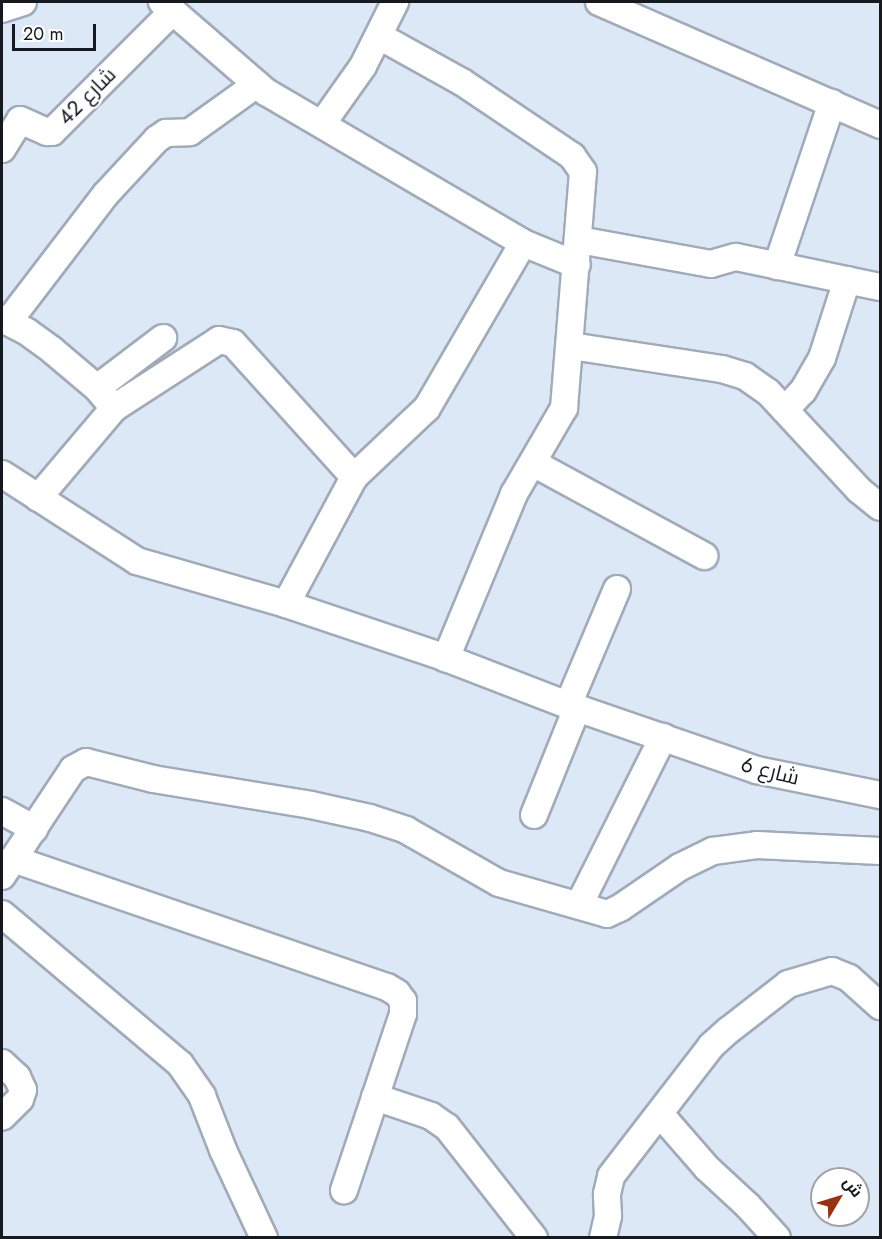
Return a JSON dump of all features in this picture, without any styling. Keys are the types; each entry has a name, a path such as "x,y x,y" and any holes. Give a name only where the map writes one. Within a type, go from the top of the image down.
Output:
{"street":[{"path":"2,9 23,2"},
{"path":"322,124 363,66 395,2"},
{"path":"599,2 880,124"},
{"path":"167,6 266,92 523,243 577,265"},
{"name":"شارع 42","path":"2,149 20,120 52,132 167,6"},
{"path":"379,36 462,82 572,156 583,172 571,346 564,408 514,494 446,658"},
{"path":"114,408 97,388 43,344 5,321 106,194 157,139 166,134 190,132 256,84"},
{"path":"777,266 831,103"},
{"path":"579,240 717,265 730,257 880,287"},
{"path":"286,604 354,477 427,408 523,243"},
{"path":"785,410 803,391 822,358 847,280"},
{"path":"97,388 163,338"},
{"path":"38,498 114,408 219,340 233,343 354,477"},
{"path":"571,346 722,369 745,376 768,392 859,490 880,507"},
{"path":"533,463 704,556"},
{"name":"شارع 6","path":"2,474 137,561 286,604 446,658 572,706 757,770 880,795"},
{"path":"534,815 572,706 617,589"},
{"path":"579,905 663,737"},
{"path":"344,1190 403,1014 403,1001 397,993 387,987 7,868 74,769 86,762 153,779 311,805 370,818 406,830 499,883 607,914 620,908 680,867 713,851 757,844 880,851"},
{"path":"2,811 34,829"},
{"path":"2,914 180,1064 202,1096 223,1150 264,1238"},
{"path":"603,1238 608,1216 607,1194 611,1176 711,1046 788,984 832,971 839,972 880,1006"},
{"path":"2,1063 17,1077 23,1090 20,1099 2,1117"},
{"path":"375,1097 430,1116 447,1127 534,1238"},
{"path":"660,1113 707,1168 748,1206 777,1238"}]}
